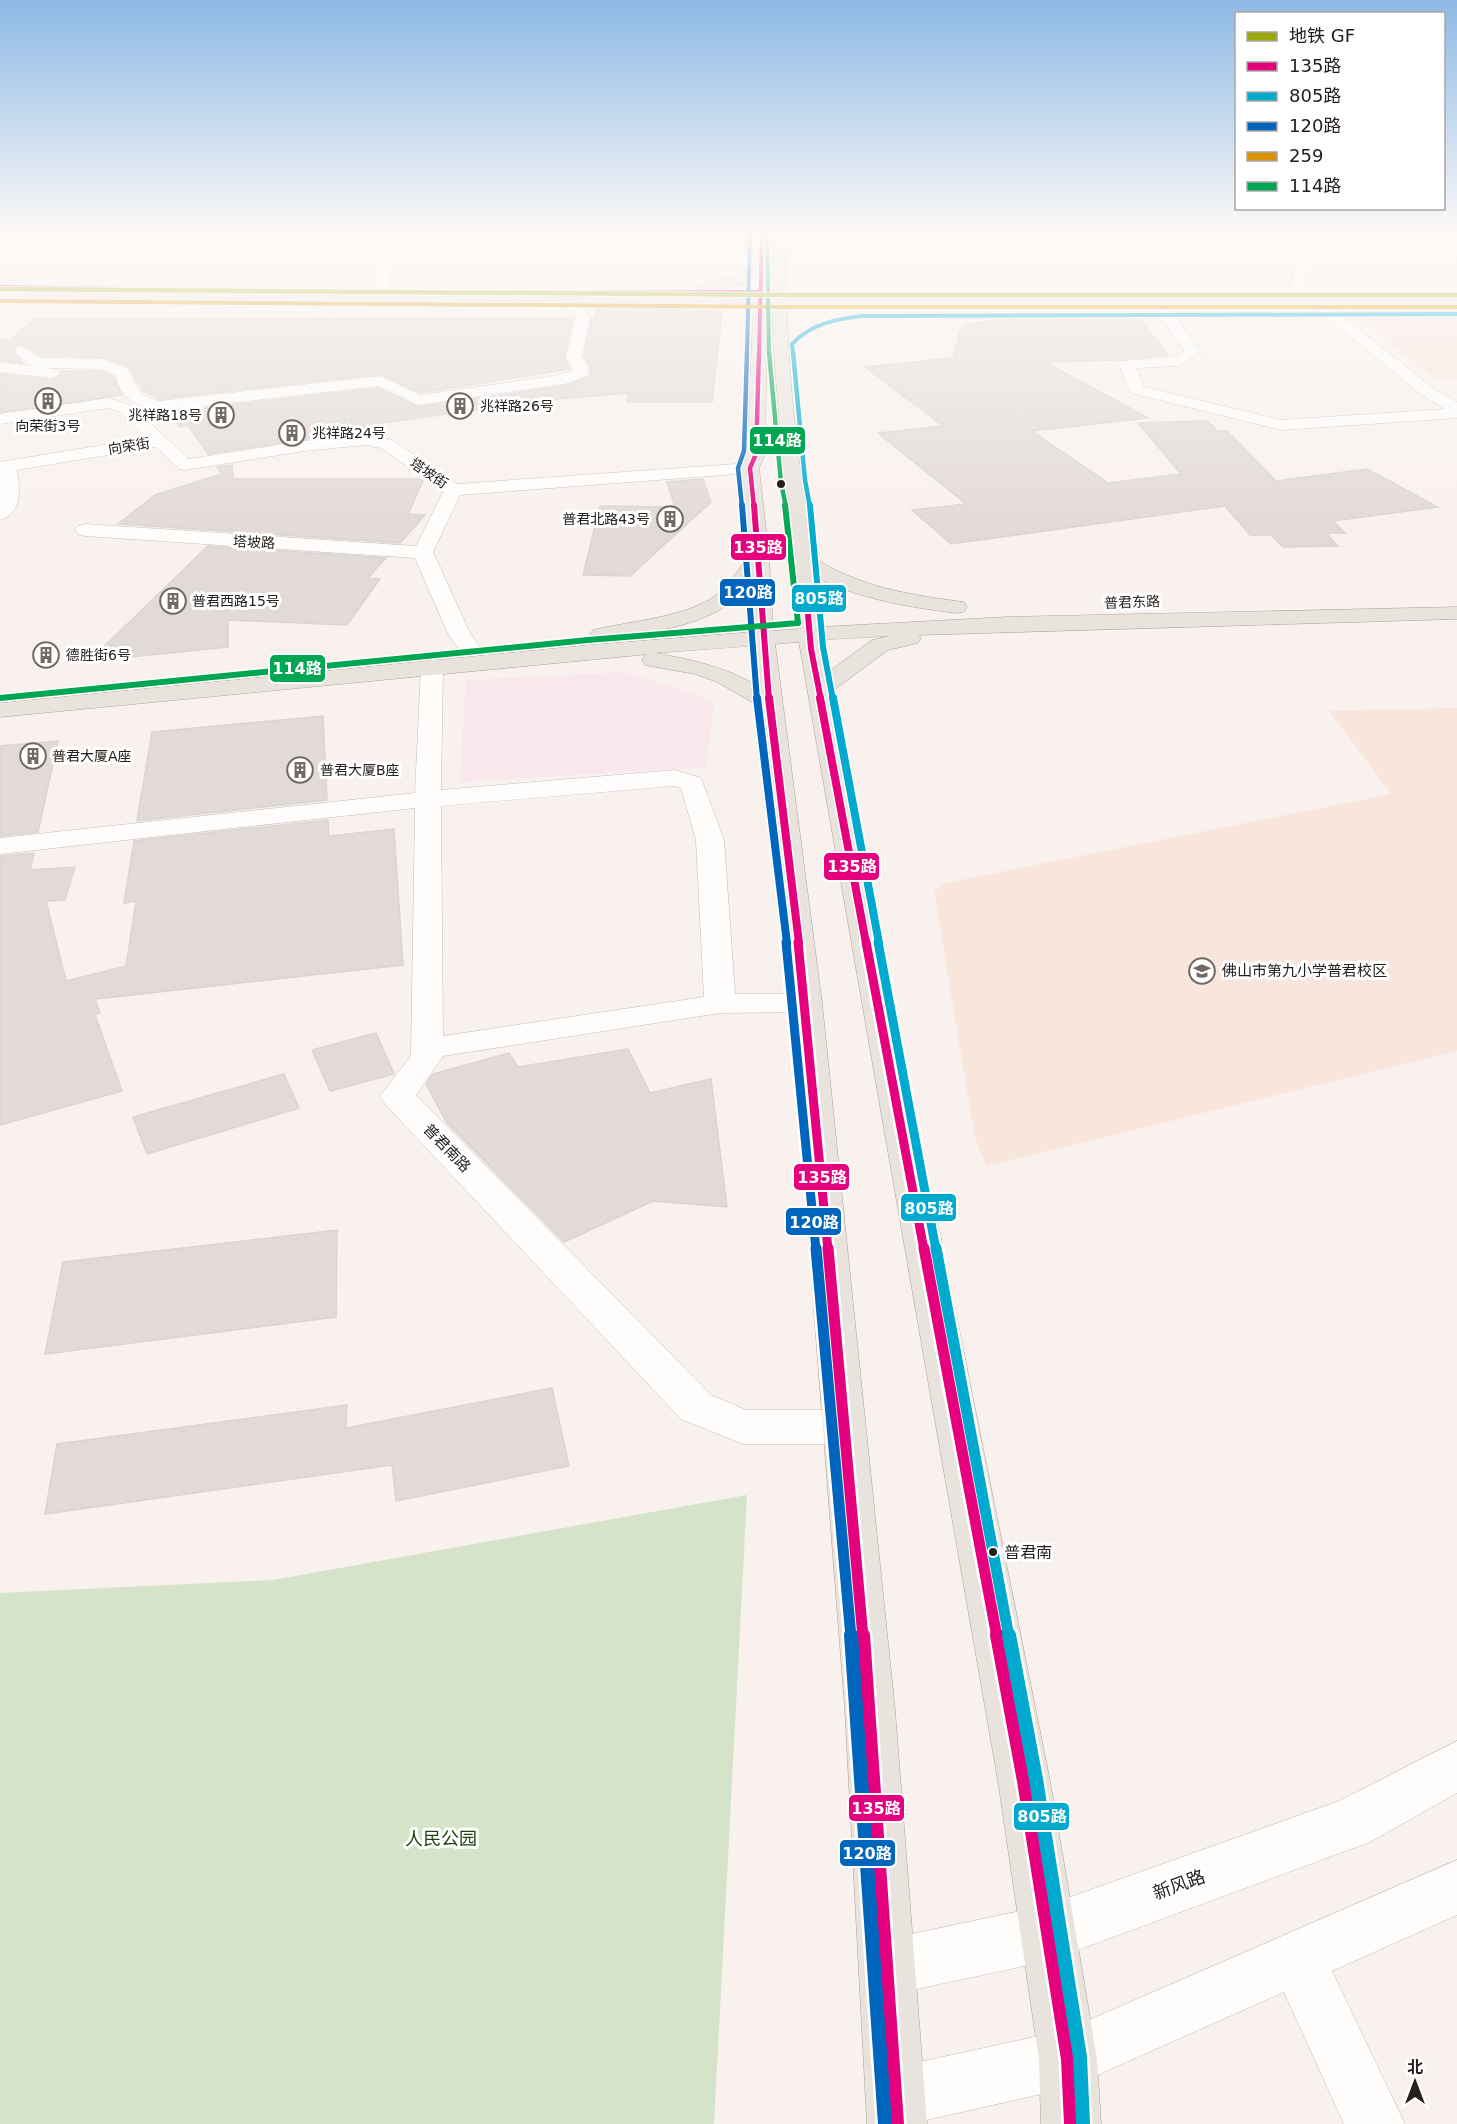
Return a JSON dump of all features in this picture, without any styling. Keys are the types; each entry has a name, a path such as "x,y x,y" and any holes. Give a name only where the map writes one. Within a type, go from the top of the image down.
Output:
{"main road":[{"path":"759,331 756,454 750,468 759,556 769,702 806,1003 870,1710 897,2110"},
{"path":"780,331 793,482 801,516 809,626 819,690 1024,1781 1068,2059 1071,2124"},
{"path":"780,340 785,331"},
{"path":"0,710 432,667 590,644 709,607 725,598 759,556"},
{"path":"804,561 830,578 862,591 958,617"},
{"name":"普君东路","path":"590,644 809,626 1399,594"},
{"name":"普君东路","path":"958,617 1457,613"},
{"path":"819,690 880,645 958,617"},
{"path":"0,690 468,646 590,644 700,668 725,677 769,702"}],"street":[{"path":"31,346 30,359 38,363 103,364 123,372 124,383 140,402 159,406 381,381 418,400 546,382 580,373 580,365 574,357 580,331"},
{"path":"1179,331 1194,352 1177,361 1127,364 1137,390 1281,425 1457,411"},
{"path":"1352,331 1428,392 1457,411"},
{"path":"0,367 66,373 82,377"},
{"path":"0,382 66,373"},
{"name":"向荣街","path":"0,418 104,397 126,409 158,441"},
{"name":"塔坡街","path":"158,441 185,465 304,446 364,440 386,444 453,490 750,468"},
{"name":"向荣街","path":"4,466 158,441"},
{"path":"0,514 5,510 12,496 4,466"},
{"path":"453,490 423,552 459,634 468,646"},
{"name":"塔坡路","path":"85,530 423,552"},
{"name":"普君南路","path":"432,667 428,799 427,1057 397,1096 696,1407 743,1427 844,1427"},
{"path":"0,846 428,799 675,778 692,783 710,840 720,1004"},
{"path":"426,1049 720,1004 806,1003"},
{"name":"新风路","path":"888,1967 1048,1933 1351,1823 1457,1767"},
{"path":"897,2110 1068,2059 1457,1887"},
{"path":"1297,1958 1375,2124"}],"shaded area":[{"path":"1374,331 1457,331 1457,378 1436,380"},
{"path":"625,672 714,701 706,767 460,782 466,680"},
{"name":"佛山市第九小学普君校区","path":"1457,708 1457,1051 986,1166 975,1138 934,891 945,883 1391,794 1329,711"}],"green space":[{"name":"人民公园","path":"747,1495 714,2124 0,2124 0,1593 273,1580"}],"building":[{"path":"21,331 570,331 564,357 570,369 420,393 381,374 159,399 143,391 129,367 104,357 42,356 20,344 12,350 22,363 0,360 0,340 10,340"},
{"path":"589,331 720,331 712,402 627,402 629,393 558,399 381,423 385,427 208,454 188,425 179,427 170,412 379,388 418,407 570,385 591,375 590,365 584,356"},
{"path":"960,331 1149,331 1168,355 1119,360 1045,362 1148,418 1032,431 1108,483 1181,474 1138,423 1208,421 1217,431 1227,431 1276,481 1367,469 1438,507 1333,521 1345,533 1326,533 1338,546 1283,547 1271,535 1250,535 1225,506 951,544 912,510 966,504 878,433 943,426 865,367 953,358"},
{"path":"61,371 101,371 114,377 122,395 0,412 0,374 52,380 61,375"},
{"path":"232,465 233,479 421,479 423,481 408,514 425,515 400,543 118,524 155,495 222,474 217,467"},
{"path":"703,479 711,502 630,576 583,575 600,506 675,507 667,482"},
{"path":"208,546 386,558 368,578 380,579 347,625 228,620 228,647 89,661"},
{"name":"普君大厦B座","path":"323,716 327,800 137,821 152,732"},
{"path":"58,741 38,832 0,836 0,746"},
{"path":"328,820 329,836 394,829 403,965 95,999 100,1013 95,1015 122,1091 0,1125 0,856 34,853 30,870 75,867 65,900 46,901 66,981 126,966 136,901 124,903 134,841"},
{"path":"376,1033 394,1074 330,1091 312,1050"},
{"path":"628,1049 650,1093 711,1079 727,1207 653,1201 564,1242 447,1123 426,1084 433,1074 509,1053 518,1067"},
{"path":"284,1074 299,1108 147,1154 133,1117"},
{"path":"337,1230 336,1317 45,1354 63,1262"},
{"path":"552,1388 569,1466 396,1501 392,1465 45,1514 57,1444 347,1405 346,1428"}],"transit line":[{"name":"120路","path":"747,331 744,451 738,468 747,557 748,607 757,703 794,1004 858,1711 885,2124"},
{"name":"135路","path":"759,331 756,454 750,468 759,556 760,606 769,702 806,1003 870,1710 897,2124"},
{"name":"114路","path":"0,698 588,640 798,623 788,518 781,483 768,331"},
{"name":"805路","path":"807,331 792,344 805,480 812,515 823,647 1036,1779 1080,2057 1083,2123"},
{"name":"135路","path":"808,615 811,649 1024,1781 1068,2059 1071,2124"}],"place":[{"name":"向荣街3号","path":"48,401"},
{"name":"兆祥路26号","path":"460,406"},
{"name":"兆祥路18号","path":"221,415"},
{"name":"兆祥路24号","path":"292,433"},
{"name":"普君北路43号","path":"670,519"},
{"name":"普君西路15号","path":"173,601"},
{"name":"德胜街6号","path":"46,655"},
{"name":"普君大厦A座","path":"33,756"},
{"name":"普君大厦B座","path":"300,770"},
{"name":"佛山市第九小学普君校区","path":"1202,971"},
{"name":"普君南","path":"993,1552"}]}
